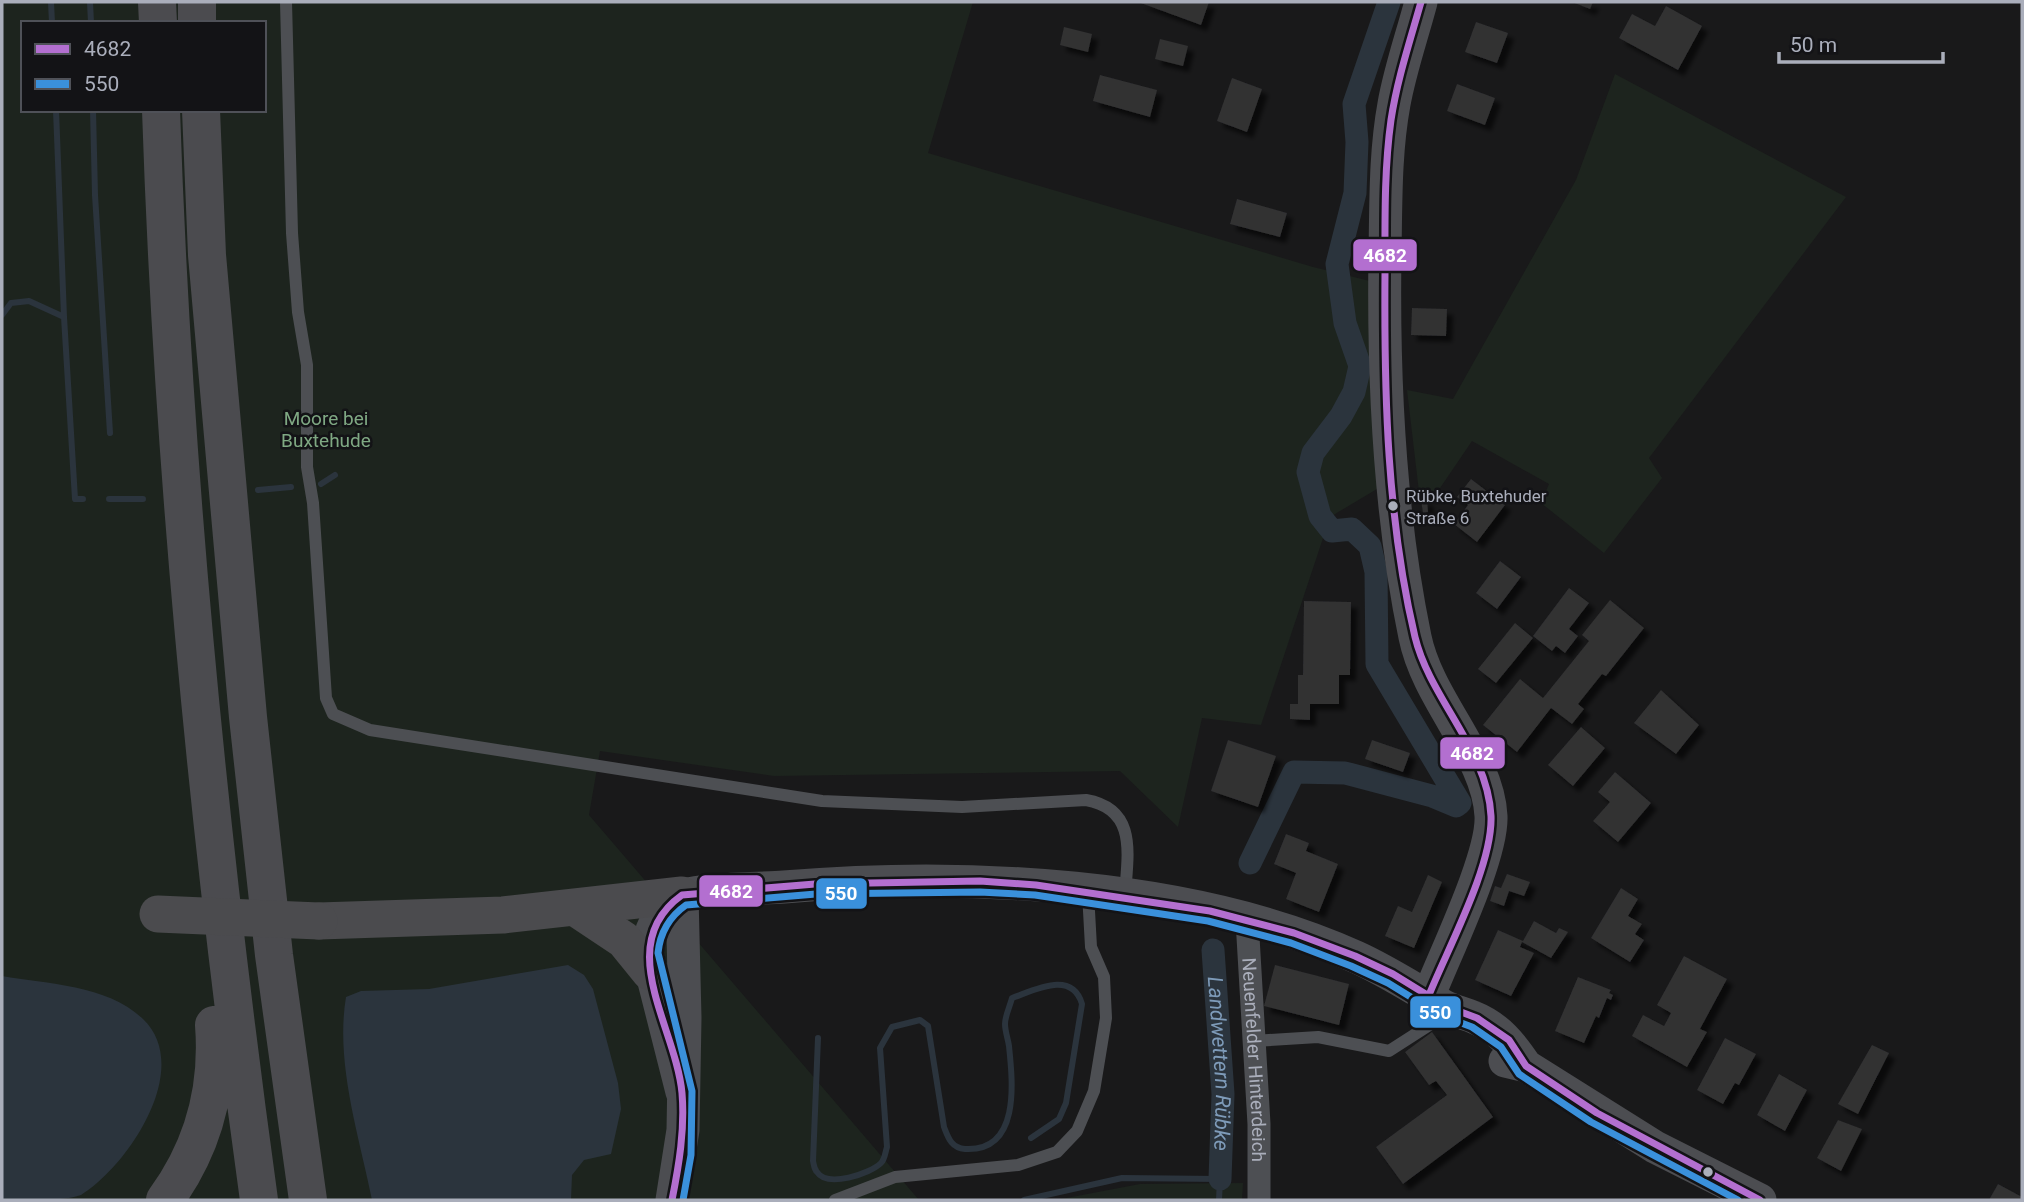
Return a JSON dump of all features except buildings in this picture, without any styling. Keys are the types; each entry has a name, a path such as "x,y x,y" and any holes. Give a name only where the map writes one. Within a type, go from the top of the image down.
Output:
{"highway":[{"path":"157,2 158,21"},
{"path":"197,2 197,21"},
{"path":"161,112 165,249 158,370 258,1200"},
{"path":"201,112 206,255 274,955 308,1200"},
{"path":"165,1200 180,1180 201,1135 216,1062 178,705 172,499"}],"main road":[{"path":"1421,2 1394,105 1386,181 1387,384 1398,525 1415,639 1426,674 1475,760 1491,815 1484,858 1437,1001"},
{"path":"158,914 319,921 503,915 682,895 815,884 911,881 991,882 1088,891 1210,911 1324,944 1393,974 1437,1001 1477,1018 1509,1040 1526,1066 1655,1147 1760,1200"},
{"path":"682,895 662,913 650,935 647,954 682,1092"},
{"path":"672,1200 681,1154 685,1018 682,895"},
{"path":"576,908 624,940 650,972"}],"street":[{"name":"Neuenfelder Hinterdeich","path":"1247,920 1259,1124 1259,1200"}],"lane":[{"path":"285,2 292,233 298,312 307,366 307,467 313,503 326,698 333,714 370,730 822,801 962,807 1086,800 1102,803 1115,810 1127,837 1125,896"},
{"path":"835,1200 895,1177 1018,1164 1057,1152 1077,1131 1094,1091 1106,1018 1104,977 1091,947 1088,891"},
{"path":"1254,1041 1318,1037 1389,1051 1431,1024 1437,1001"}],"green space":[{"name":"Moore bei Buxtehude","path":"2,2 973,2 928,153 1313,267 1378,283 1387,483 1330,517 1261,725 1202,718 1178,827 1120,771 774,776 600,751 589,815 919,1200 2,1200"},
{"path":"1615,74 1846,197 1649,458 1662,478 1604,553 1541,503 1549,484 1472,441 1436,494 1419,492 1407,390 1453,399 1576,180"},
{"path":"1243,1183 1242,1200 1056,1200 1140,1184"}],"shaded area":[{"path":"568,965 584,975 593,989 618,1083 621,1109 611,1154 584,1160 572,1175 571,1200 372,1200 346,1073 343,1022 346,997 361,991 429,989"},
{"path":"2,976 57,984 113,999 143,1019 157,1039 161,1063 158,1089 149,1114 118,1162 81,1195 53,1200 2,1200"}],"waterway":[{"path":"51,2 52,21"},
{"path":"90,2 91,21"},
{"name":"Landwettern Rübke","path":"1250,863 1294,772 1345,773 1432,796 1456,806 1460,803 1377,664 1376,572 1370,546 1352,529 1332,531 1320,516 1308,472 1313,453 1341,416 1354,392 1360,366 1345,323 1337,264 1355,193 1357,142 1354,104 1389,2"},
{"path":"2,315 11,303 29,301 64,317 56,112"},
{"path":"93,112 95,195 110,433"},
{"path":"64,317 75,499 83,499"},
{"path":"321,484 335,475"},
{"path":"258,490 291,487"},
{"path":"109,499 143,499"},
{"name":"Landwettern Rübke","path":"1213,950 1223,1094 1220,1179"},
{"path":"818,1038 813,1161 816,1171 822,1177 849,1178 876,1167 885,1156 887,1147 880,1048 892,1027 920,1020 928,1026 947,1135 953,1144 960,1148 983,1147 996,1140 1009,1113 1012,1079 1005,1024 1012,998 1052,985 1070,988 1082,1004 1066,1103 1059,1119 1031,1138"},
{"path":"1024,1200 1122,1178 1220,1179 1219,1200"}],"transit line":[{"name":"4682","path":"1421,2 1394,105 1386,177 1385,364 1389,456 1398,547 1415,637 1422,660 1480,769 1491,816 1490,836 1477,882 1429,995"},
{"name":"4682","path":"672,1200 681,1147 683,1106 677,1068 654,988 650,962 652,938 662,915 682,895 815,884 980,881 1036,885 1210,911 1294,933 1355,956 1393,974 1445,1006 1477,1018 1509,1040 1526,1066 1597,1113 1760,1200"},
{"name":"550","path":"683,1200 691,1155 692,1091 658,953 663,932 670,920 686,905 816,894 980,892 1035,895 1208,921 1291,943 1351,966 1388,983 1440,1015 1472,1027 1501,1047 1519,1074 1591,1122 1738,1200"}],"place":[{"name":"Rübke, Buxtehuder Straße 6","path":"1393,506"}]}
